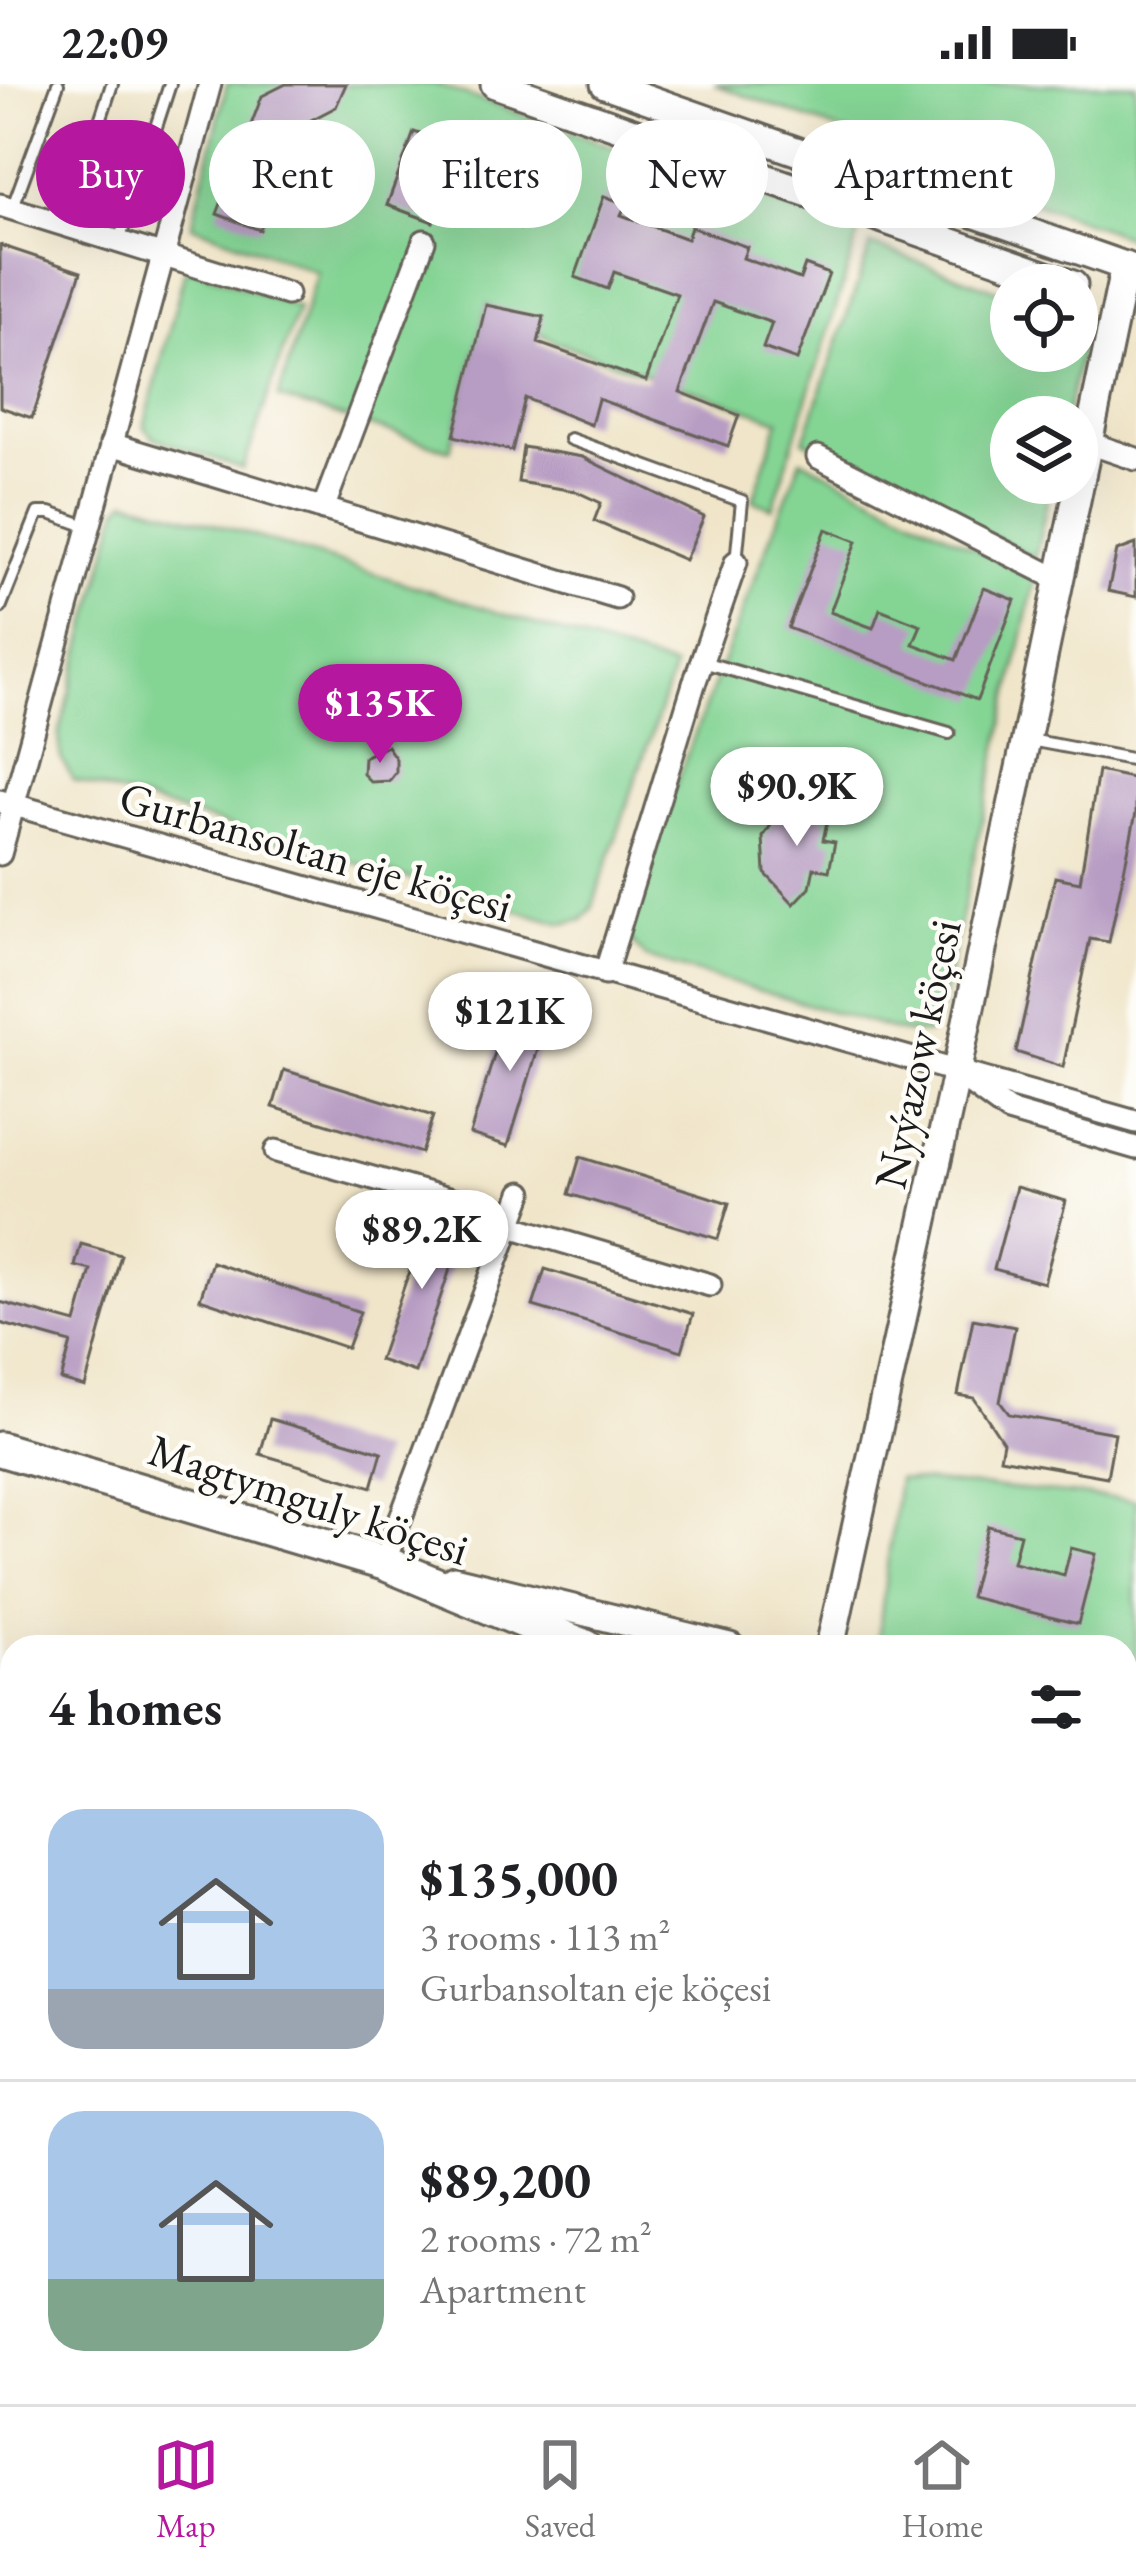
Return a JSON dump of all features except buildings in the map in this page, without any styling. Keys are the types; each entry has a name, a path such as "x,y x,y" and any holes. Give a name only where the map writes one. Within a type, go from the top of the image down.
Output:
{"main road":[{"name":"Magtymguly köçesi","path":"0,1449 384,1563 557,1635"}],"street":[{"path":"0,854 7,803 89,527 210,84"},
{"path":"495,84 1012,264"},
{"path":"605,84 1131,268"},
{"path":"6,207 36,216"},
{"path":"75,228 287,294"},
{"path":"323,509 424,241"},
{"name":"Nyýazow köçesi","path":"1098,407 1127,304 1131,268"},
{"path":"1098,294 1127,304"},
{"path":"111,444 617,598"},
{"path":"1098,446 1136,459"},
{"path":"818,457 1060,580"},
{"name":"Nyýazow köçesi","path":"832,1635 1076,504"},
{"path":"605,974 736,562"},
{"name":"Gurbansoltan eje köçesi","path":"7,803 1136,1122"},
{"name":"Gurbansoltan eje köçesi","path":"956,1074 1008,1111 1136,1148"},
{"path":"276,1151 710,1286"},
{"path":"522,1193 384,1563 681,1635"}],"lane":[{"path":"6,207 58,84"},
{"path":"100,120 112,84"},
{"path":"119,242 170,84"},
{"path":"570,439 742,501 736,562"},
{"path":"0,608 38,513 89,527"},
{"path":"703,662 949,733"},
{"path":"1027,739 1136,760"}],"green space":[{"path":"227,84 435,84 537,120 399,120 399,228 582,228 582,136 606,144 606,228 768,228 768,201 792,209 792,228 845,228 859,233 773,508 753,500 779,420 558,343 487,305 450,450 278,398 317,272 192,225 209,157 209,228 375,228 375,120 218,120"},
{"path":"714,84 1136,84 1136,240 1055,210 1055,120 811,120"},
{"path":"871,245 990,288 990,372 1076,372 1071,396 990,396 990,504 1047,504 1035,558 804,440"},
{"path":"196,269 298,308 243,469 152,437 144,427 185,270"},
{"path":"801,459 1035,579 939,1018 927,1033 905,1033 646,958 629,938 623,920"},
{"path":"127,500 674,668 592,908 582,920 563,924 73,780 61,758 59,735 119,508"},
{"path":"898,1479 1136,1500 1136,1635 878,1635"}]}
